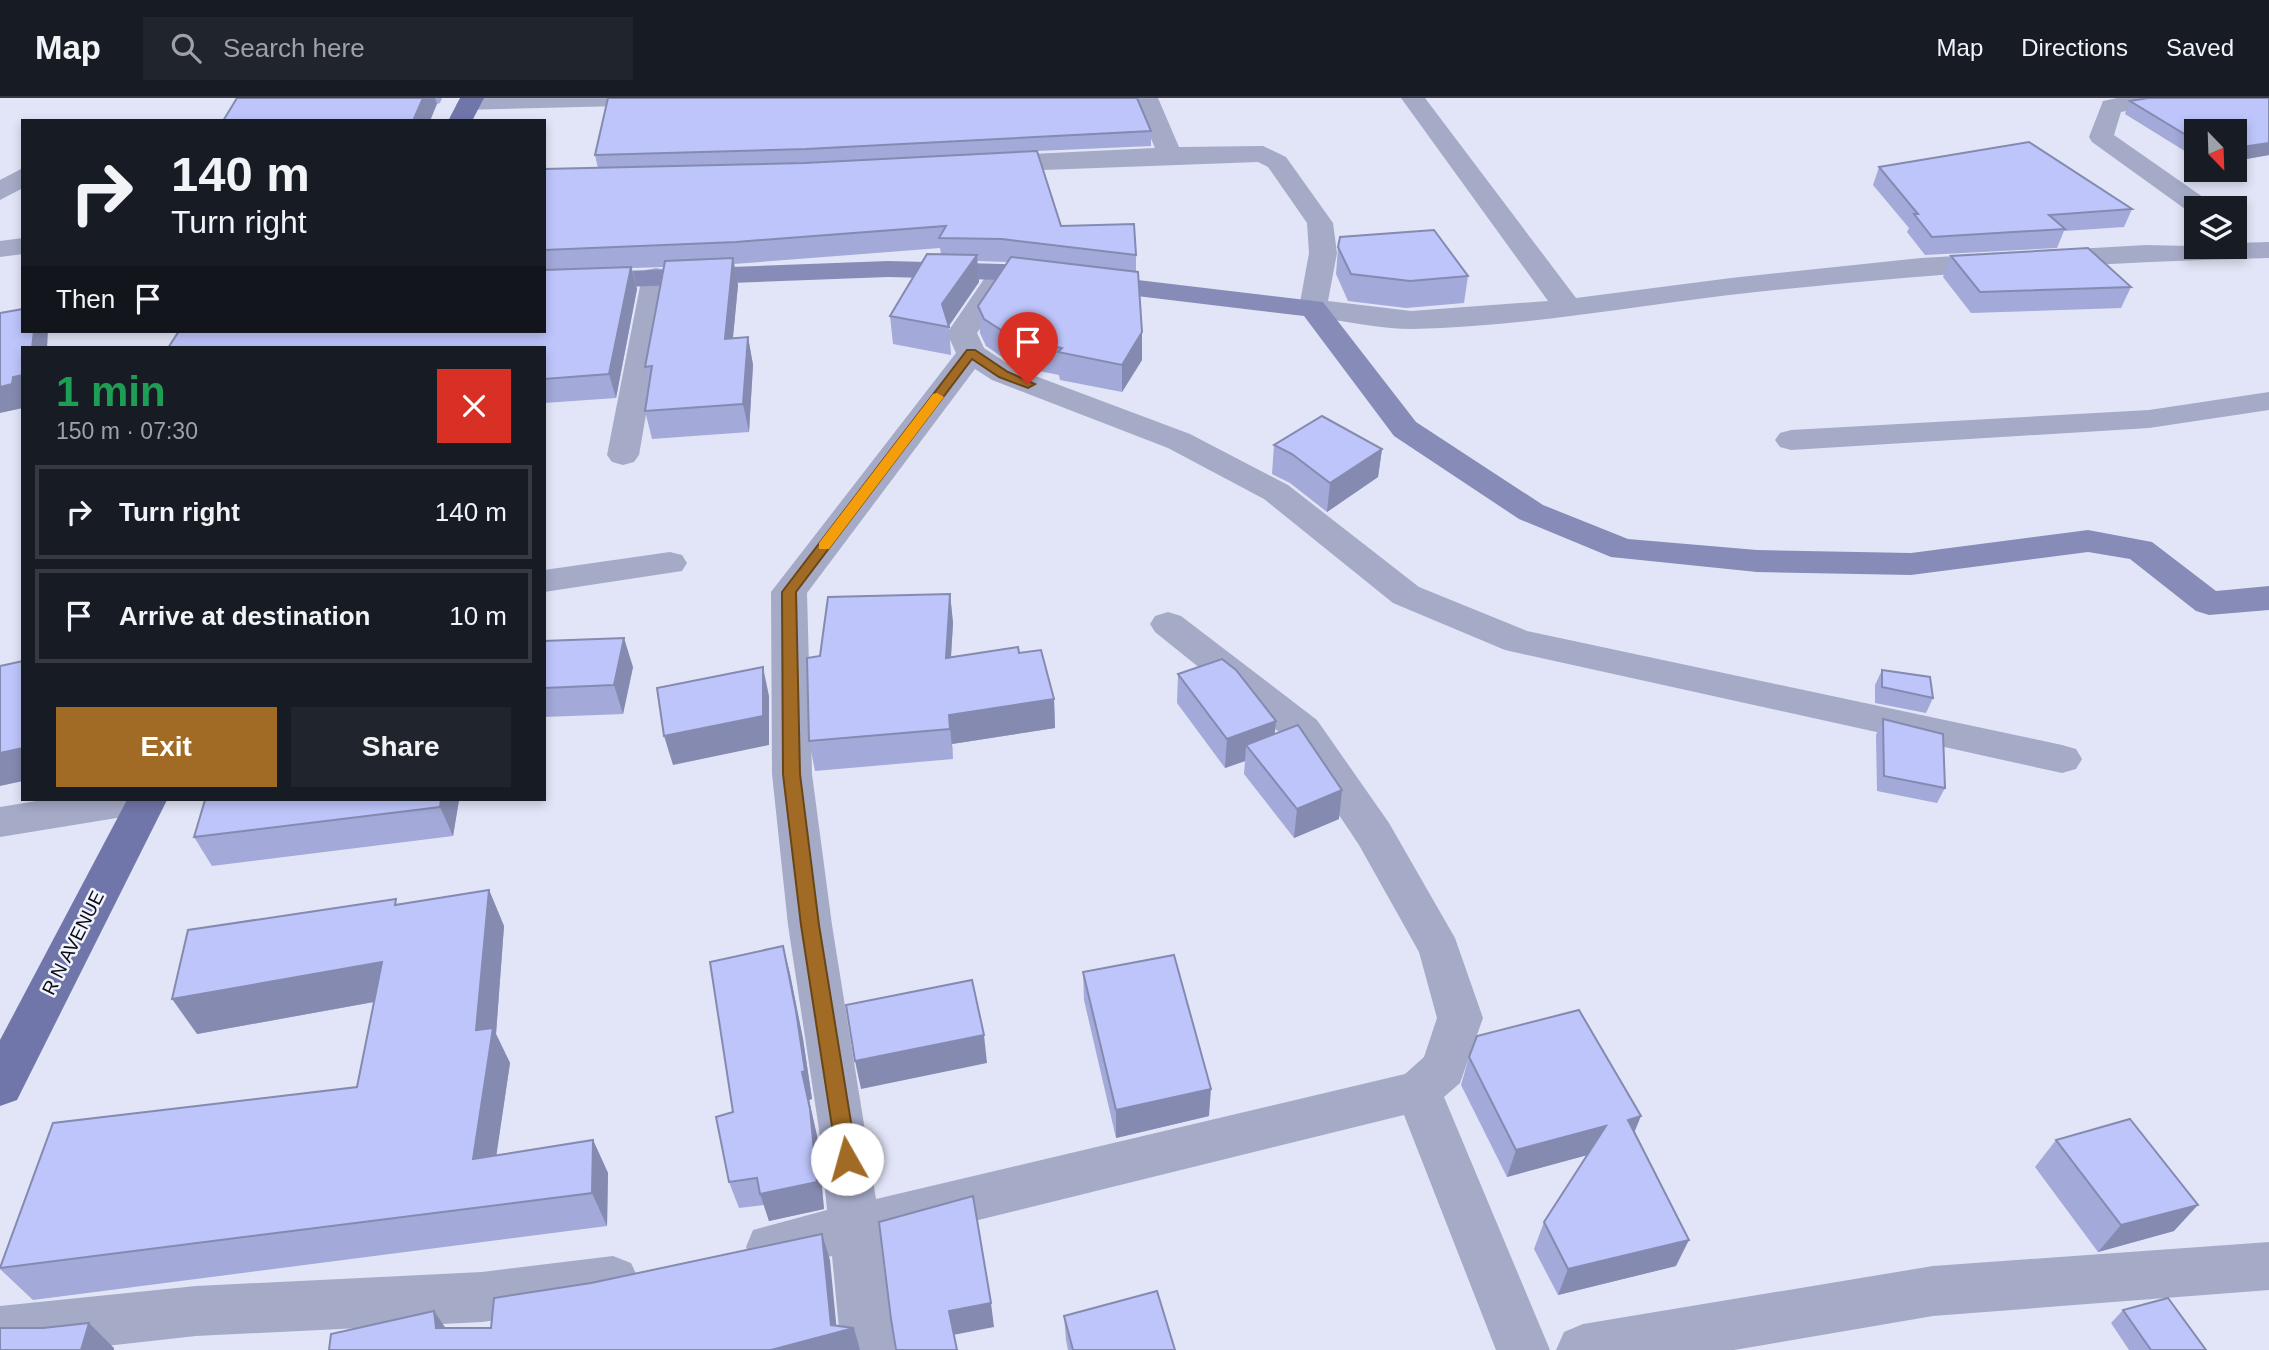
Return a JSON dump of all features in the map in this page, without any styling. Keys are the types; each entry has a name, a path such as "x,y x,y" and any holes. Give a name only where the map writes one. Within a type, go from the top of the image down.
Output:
{"main road":[{"name":"R N AVENUE","path":"0,1086 146,801"}],"street":[{"path":"466,108 663,98"},
{"path":"1146,98 1170,155"},
{"path":"1413,98 1568,308"},
{"path":"2165,98 2111,106 2101,137 2184,196"},
{"path":"962,166 1263,153 1277,162 1320,223 1323,253 1313,308 1405,429 1531,512 1623,550 1757,561 1911,564 2088,541 2140,550 2209,603 2269,598"},
{"path":"0,192 21,177"},
{"path":"2247,240 2266,253"},
{"path":"0,249 21,246"},
{"path":"546,282 888,269 1003,272 1412,320 1568,308 1731,286 1922,265 2146,253 2266,253"},
{"path":"1003,272 962,333 971,353 1003,374 1179,441 1276,492 1406,596 1518,641 2062,759"},
{"path":"623,455 656,276"},
{"path":"868,1350 844,1136 810,925 792,774 789,592 971,353"},
{"path":"1791,440 2149,419 2269,401"},
{"path":"546,581 670,563"},
{"path":"736,1254 855,1229 1022,1184 1418,1091 1444,1069 1460,1018 1440,950 1374,834 1303,730 1168,624"},
{"path":"0,822 129,801"},
{"path":"1418,1091 1523,1350"},
{"path":"1583,1350 1933,1291 2269,1266"},
{"path":"0,1332 196,1311 482,1297 603,1282 656,1271"},
{"path":"480,1350 482,1297"}],"building":[{"path":"237,98 423,98 414,119 224,119"},
{"path":"608,98 1137,98 1151,131 806,149 595,155"},
{"path":"2148,98 2269,98 2269,143 2247,146 2247,119 2184,119 2184,134 2130,101"},
{"path":"2029,142 2132,209 2049,215 2065,229 1932,237 1914,214 1918,214 1879,167"},
{"path":"1037,151 1061,226 1134,224 1136,255 1002,239 939,238 946,226 736,242 546,250 546,169 805,163"},
{"path":"1434,230 1468,276 1410,281 1351,274 1338,247 1340,237"},
{"path":"2088,248 2131,287 1980,292 1951,256"},
{"path":"927,254 977,255 942,304 949,327 890,316"},
{"path":"1011,257 1138,272 1142,332 1122,365 1058,352 1062,348 1014,338 984,319 978,306"},
{"path":"733,258 725,339 748,337 743,404 645,411 652,366 645,367 665,261"},
{"path":"631,267 609,374 546,379 546,346 169,346 178,333 546,333 546,270"},
{"path":"21,309 21,333 34,333 32,346 21,346 21,375 13,377 12,384 0,387 0,313"},
{"path":"1322,416 1382,449 1330,483 1292,454 1274,445"},
{"path":"950,594 946,658 1018,647 1019,653 1041,650 1054,699 949,715 950,729 809,741 807,658 820,656 828,597"},
{"path":"624,638 614,685 546,688 546,641"},
{"path":"1222,659 1236,670 1276,721 1227,739 1178,674"},
{"path":"21,661 21,748 0,753 0,666"},
{"path":"763,667 763,716 664,736 657,688"},
{"path":"1882,670 1930,677 1933,698 1882,687"},
{"path":"1883,719 1943,734 1945,788 1884,776"},
{"path":"1298,725 1342,790 1297,809 1246,745"},
{"path":"205,801 441,801 440,807 194,837"},
{"path":"489,890 476,1030 493,1028 473,1159 593,1140 592,1193 0,1268 53,1123 357,1087 382,962 172,999 188,930 396,899 395,905"},
{"path":"783,946 805,1071 802,1072 810,1109 817,1182 760,1194 757,1178 729,1182 716,1117 733,1112 710,962"},
{"path":"1174,955 1211,1089 1116,1110 1083,972"},
{"path":"972,980 984,1035 855,1061 846,1005"},
{"path":"1579,1010 1641,1116 1628,1120 1689,1240 1568,1269 1544,1222 1606,1126 1516,1150 1469,1057 1477,1036"},
{"path":"2130,1119 2198,1205 2121,1225 2056,1140"},
{"path":"973,1196 991,1303 949,1311 957,1350 896,1350 879,1222"},
{"path":"822,1234 831,1325 854,1328 771,1350 329,1350 331,1334 434,1311 436,1328 491,1328 494,1298 591,1283"},
{"path":"1157,1291 1175,1350 1073,1350 1064,1316"},
{"path":"2168,1298 2206,1350 2151,1350 2123,1310"},
{"path":"89,1323 81,1350 0,1350 0,1328 43,1328"}],"slow traffic":[{"path":"824,546 937,397"}],"route":[{"path":"847,1159 810,925 792,774 789,592 971,353 1003,374 1028,384"}]}
